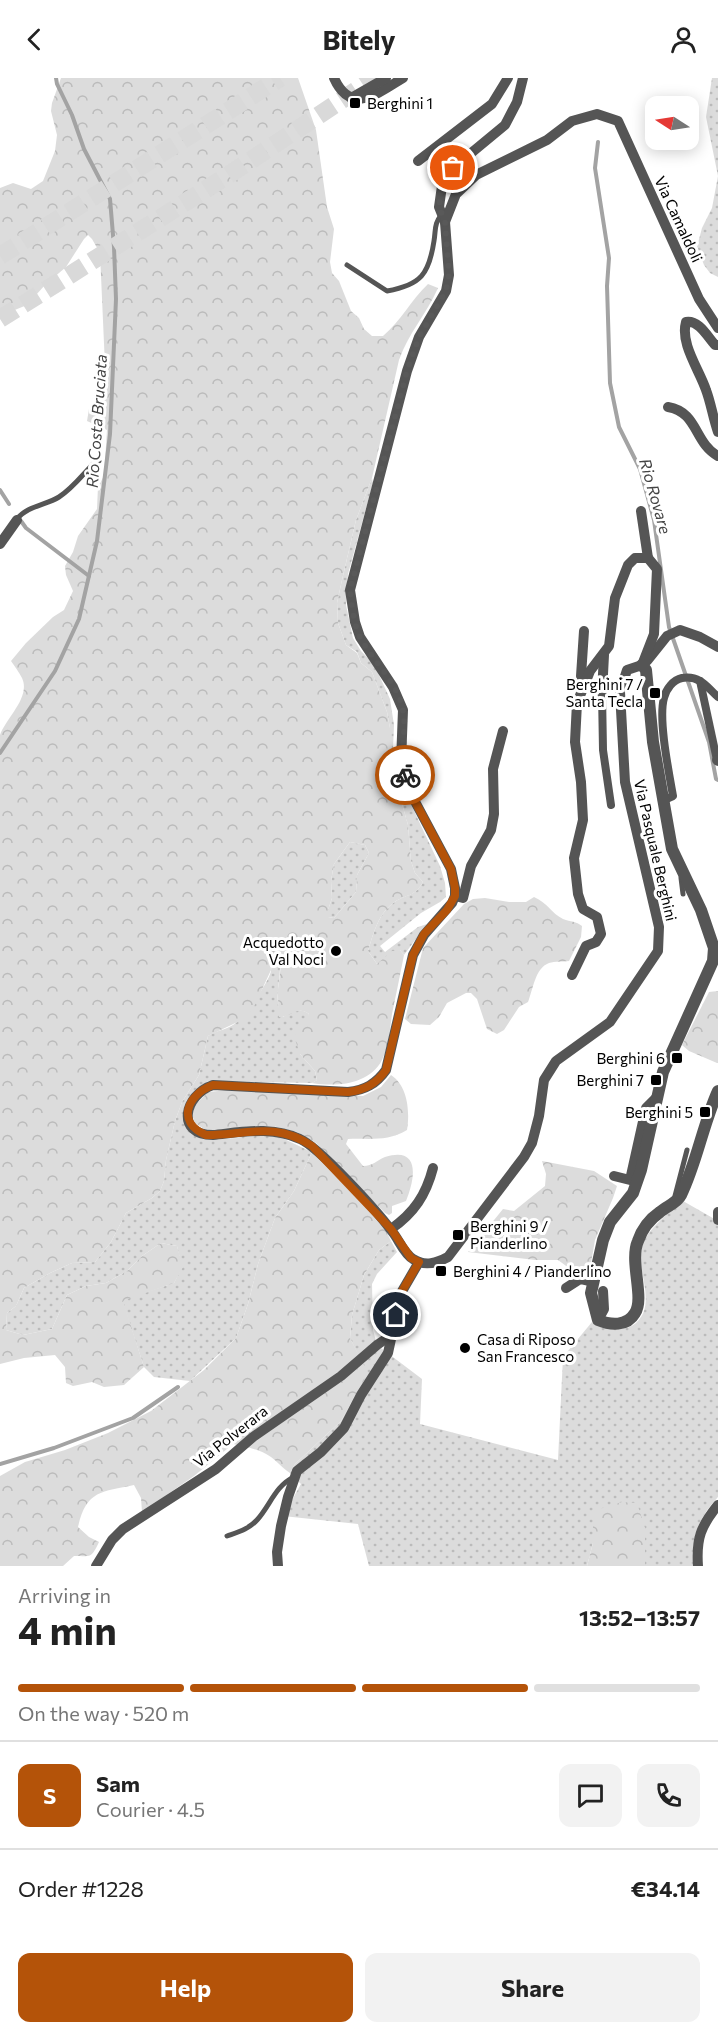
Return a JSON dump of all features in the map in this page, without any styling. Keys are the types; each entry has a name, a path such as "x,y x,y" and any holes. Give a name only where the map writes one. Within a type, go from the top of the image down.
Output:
{"street":[{"path":"334,78 337,85 351,98 357,100 368,99 403,78"},
{"path":"351,98 386,78"},
{"path":"418,161 492,104 508,78"},
{"path":"278,1566 277,1552 281,1526 297,1470 327,1446 344,1428 361,1395 388,1353 401,1293 419,1262 406,1253 391,1229 321,1155 301,1139 267,1130 206,1135 196,1131 191,1125 188,1109 197,1094 213,1085 348,1092 365,1089 379,1080 386,1070 413,955 424,934 447,910 455,896 451,869 411,794 402,762 403,710 393,687 360,637 354,622 350,590 407,371 419,337 446,291 449,274 444,218 439,207 442,186 453,168 505,125 517,102 523,78"},
{"name":"Via Camaldoli","path":"444,218 456,194 476,175 548,140 572,121 597,114 618,122 699,299 718,328"},
{"path":"718,345 715,345 698,326 691,321 686,322 683,330 706,389 718,432"},
{"path":"668,407 680,409 691,421 708,450 718,456"},
{"path":"641,511 648,558 657,568 654,634 642,665"},
{"path":"0,544 17,520"},
{"path":"572,975 586,946 596,942 601,934 597,917 583,909 578,894 574,858 583,820 581,782 574,742 577,703 590,672 609,646 615,598 628,565 635,558 648,558"},
{"path":"642,665 667,636 680,630 700,637 718,648"},
{"path":"584,631 581,676 585,683"},
{"path":"604,655 603,750 611,805"},
{"name":"Via Pasquale Berghini","path":"419,1262 438,1262 448,1257 524,1157 532,1143 539,1116 543,1080 556,1061 610,1022 658,951 659,927 625,782 620,692 627,670 642,665 646,670 653,742 672,849 701,910 714,948 713,961 663,1072 636,1186 610,1222 603,1240 591,1293 598,1320"},
{"name":"Via Pasquale Berghini","path":"662,801 673,796 666,754 664,696 669,687 679,679 689,677 700,681"},
{"path":"700,681 718,697"},
{"path":"700,681 718,761"},
{"path":"455,896 463,898 471,866 490,830 494,814 494,769 503,731"},
{"path":"603,1291 604,1309 598,1320 607,1324 616,1324 628,1320 636,1313 638,1302 634,1255 637,1243 644,1228 658,1213 680,1197 717,1096"},
{"name":"Via Pasquale Berghini","path":"614,1176 630,1180 646,1108 657,1097"},
{"path":"391,1229 403,1221 419,1203 433,1168"},
{"path":"718,1212 718,1220"},
{"path":"566,1288 580,1279 593,1282"},
{"name":"Via Polverara","path":"96,1566 112,1540 123,1529 216,1469 253,1437 341,1376 376,1345 390,1336"},
{"path":"698,1566 697,1552 703,1525 718,1505"}],"lane":[{"path":"347,264 387,291 415,283 428,268 436,222 444,218"},
{"path":"17,520 23,512 62,495 95,462 99,461"},
{"path":"682,870 683,894"},
{"path":"672,1204 687,1150"},
{"path":"227,1536 246,1529 257,1520 275,1493 288,1480 295,1477"}],"green space":[{"path":"61,78 298,78 316,130 327,207 334,229 330,262 332,273 339,281 351,311 372,336 383,336 428,284 438,288 399,360 372,478 356,520 337,603 338,623 346,645 357,653 361,663 372,672 387,712 390,728 390,776 399,793 408,825 411,861 415,873 423,882 414,892 396,901 385,911 368,951 377,964 392,951 400,950 404,955 386,1049 382,1060 369,1075 341,1084 312,1083 317,1080 315,1071 300,1054 294,1036 309,1014 297,1011 279,1017 280,956 271,939 269,949 271,970 253,1009 246,1018 208,1036 199,1075 182,1102 175,1121 166,1160 164,1181 160,1191 126,1213 111,1242 95,1262 72,1263 24,1288 16,1306 7,1313 6,1330 23,1335 52,1329 67,1295 86,1286 106,1283 127,1271 142,1256 161,1243 177,1246 183,1267 174,1283 123,1301 144,1367 124,1385 104,1387 92,1382 73,1386 66,1383 65,1367 55,1355 24,1358 0,1364 0,735 23,693 22,678 11,661 53,617 64,610 73,591 65,566 78,536 97,509 98,486 104,476 107,430 87,421 89,409 102,395 105,366 100,253 92,239 88,235 84,239 66,267 27,305 0,316 0,188 13,183 31,189 43,181 55,151 57,135 51,111","holes":["350,842 365,845 369,853 357,875 356,892 334,918 328,917 332,898 331,881 334,864"]},
{"path":"712,78 718,78 718,176 706,117"},
{"path":"718,176 718,277 710,273 704,265 697,247 702,228 712,208"},
{"path":"372,478 373,483 348,574 346,605 353,638 361,651 374,664 390,699 394,725 394,765 440,866 446,897 421,913 380,946 385,952 418,927 427,924 404,955 400,950 377,964 368,951 381,917 396,901 414,892 423,882 415,873 411,861 408,825 399,793 390,776 390,728 387,712 372,672 361,663 357,652 346,645 338,623 337,603 356,520"},
{"path":"350,842 365,845 369,853 357,875 356,892 334,918 328,917 332,898 331,881 334,864"},
{"path":"534,897 559,917 582,926 581,937 569,961 549,963 544,966 535,980 528,1002 519,1007 504,1030 497,1034 487,1029 477,999 471,993 466,993 447,1003 439,1017 430,1025 411,1024 405,1019 423,948 464,904 473,899 485,898 526,902"},
{"path":"271,938 280,957 279,1008 283,1017 299,1011 309,1014 300,1054 315,1071 317,1080 312,1083 208,1081 195,1090 183,1118 219,1139 238,1138 251,1133 282,1138 312,1152 294,1191 275,1218 258,1264 248,1304 236,1338 190,1381 154,1377 144,1367 122,1300 174,1283 182,1267 177,1246 161,1243 142,1256 127,1271 106,1283 86,1286 67,1295 52,1329 23,1335 6,1330 7,1313 16,1306 24,1288 72,1263 95,1262 111,1242 126,1213 160,1191 164,1181 166,1160 175,1121 182,1102 199,1075 208,1036 237,1022 262,990 271,971"},
{"path":"718,991 717,1063 689,1051 682,1045 709,992"},
{"path":"391,1075 404,1092 408,1115 407,1130 385,1138 348,1139 346,1144 363,1166 397,1155 405,1156 410,1160 413,1175 406,1201 392,1206 392,1213 389,1215 316,1143 297,1132 273,1126 249,1126 214,1131 204,1129 195,1123 192,1115 195,1105 208,1092 228,1090 363,1096 381,1087"},
{"path":"312,1152 383,1225 391,1241 379,1250 364,1275 352,1315 350,1338 368,1373 341,1421 295,1464 290,1473 267,1454 233,1444 194,1476 142,1512 141,1498 134,1485 104,1492 91,1499 81,1515 78,1527 99,1542 90,1555 74,1556 63,1566 0,1566 0,1476 25,1462 65,1450 108,1433 151,1411 204,1370 236,1338 248,1304 258,1264 275,1218 294,1191"},
{"path":"542,1161 594,1171 617,1186 595,1240 590,1269 573,1271 558,1260 535,1260 468,1252 503,1209 514,1211 545,1186 546,1174"},
{"path":"683,1201 718,1221 718,1497 697,1528 693,1546 694,1566 645,1566 645,1528 593,1511 593,1543 587,1566 369,1566 358,1524 283,1516 301,1484 290,1473 295,1464 341,1421 367,1373 350,1338 352,1315 364,1275 379,1250 391,1241 397,1252 377,1274 372,1284 373,1330 377,1345 422,1379 420,1424 558,1460 563,1357 592,1322 621,1328 636,1323 642,1315 646,1296 641,1265 644,1240 665,1216"},
{"path":"622,1502 637,1503 645,1528 645,1566 587,1566 593,1543 593,1511"}],"waterway":[{"name":"Rio Costa Bruciata","path":"0,753 55,671 79,619 97,541 110,434 116,299 110,199 84,149 56,78"},
{"name":"Rio Rovare","path":"598,142 595,168 609,258 607,286 610,383 619,427 640,469 654,520 669,627 709,742 718,780"},
{"path":"0,490 9,504"},
{"path":"21,521 26,528 89,576"},
{"path":"0,1464 54,1448 133,1418 178,1387"}],"tunnel":[{"path":"0,256 280,78"},
{"path":"0,319 227,176 375,78"}],"way so far":[{"path":"405,775 402,762 403,710 393,687 360,637 354,622 350,590 407,371 419,337 446,291 449,274 445,222 439,207 442,186 453,168"}],"place":[{"name":"Berghini 1","path":"355,103"},
{"name":"Berghini 7 / Santa Tecla","path":"655,693"},
{"name":"Acquedotto Val Noci","path":"336,951"},
{"name":"Berghini 6","path":"677,1058"},
{"name":"Berghini 7","path":"656,1080"},
{"name":"Berghini 5","path":"705,1112"},
{"name":"Berghini 9 / Pianderlino","path":"458,1235"},
{"name":"Berghini 4 / Pianderlino","path":"441,1271"},
{"name":"Casa di Riposo San Francesco","path":"465,1348"}],"route":[{"path":"396,1315 401,1293 419,1262 406,1253 391,1229 312,1146 301,1139 267,1130 206,1135 196,1131 191,1125 188,1109 197,1094 213,1085 348,1092 365,1089 379,1080 386,1070 413,955 424,934 447,910 455,896 451,869 411,794 405,775"}]}
